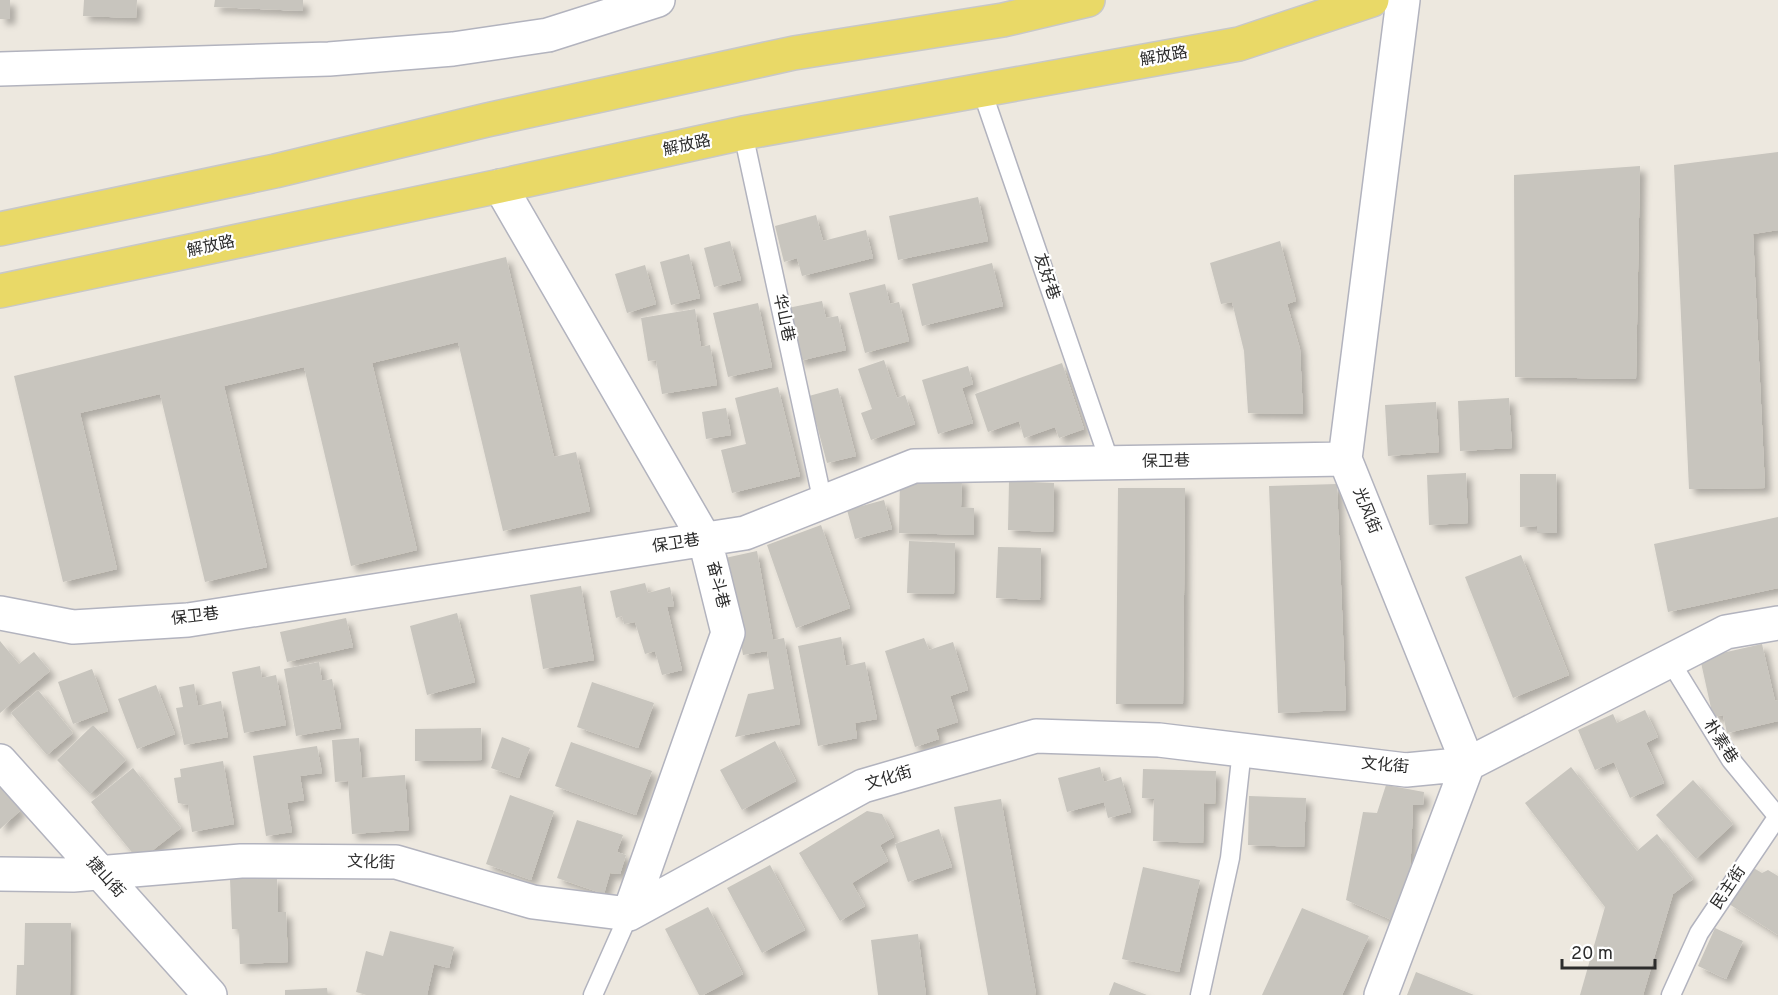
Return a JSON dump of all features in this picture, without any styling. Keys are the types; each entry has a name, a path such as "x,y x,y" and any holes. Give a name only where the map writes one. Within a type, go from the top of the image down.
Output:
{"main road":[{"path":"0,229 274,171 487,120 794,52 1003,20 1088,0"},
{"name":"解放路","path":"0,291 743,133 1239,44 1372,0"}],"street":[{"path":"0,69 329,59 453,49 548,35 658,0"},
{"name":"光风街","path":"1403,0 1345,459 1468,764"},
{"name":"奋斗巷","path":"500,186 705,540 728,633 628,914"},
{"name":"保卫巷","path":"0,613 73,627 188,620 705,540 745,533 914,466 1345,459"},
{"name":"文化街","path":"0,874 73,875 241,861 396,862 533,902 628,914 863,786 1036,736 1159,740 1406,770 1468,764 1726,632 1778,623"},
{"name":"捷山街","path":"0,761 210,995"},
{"path":"1381,995 1468,764"}],"lane":[{"name":"友好巷","path":"982,91 1110,463"},
{"name":"华山巷","path":"743,133 823,503"},
{"name":"朴素巷","path":"1670,661 1731,760 1778,816"},
{"path":"1200,995 1230,858 1242,750"},
{"name":"民主街","path":"1671,995 1699,933 1778,816"},
{"path":"593,995 628,914"}],"building":[{"path":"0,0 10,0 10,19 0,19"},
{"path":"84,0 137,0 136,18 83,16"},
{"path":"215,0 303,0 303,11 214,7"},
{"path":"1778,152 1778,230 1753,234 1765,488 1689,489 1674,165"},
{"path":"1640,166 1636,379 1515,377 1514,175"},
{"path":"978,197 988,241 898,260 889,216"},
{"path":"816,215 823,241 866,230 873,258 802,276 797,258 784,262 775,226"},
{"path":"730,241 741,280 714,287 704,248"},
{"path":"1280,241 1296,301 1287,304 1300,349 1303,414 1248,413 1244,351 1232,302 1221,304 1210,263"},
{"path":"689,254 700,298 671,305 660,262"},
{"path":"506,257 554,457 576,452 590,511 503,531 458,342 372,363 417,550 351,566 304,367 224,386 267,567 205,582 160,394 80,413 117,569 63,582 14,376"},
{"path":"992,263 1003,306 922,326 912,284"},
{"path":"645,265 656,304 627,313 615,274"},
{"path":"885,284 890,304 899,302 909,341 865,353 849,293"},
{"path":"822,301 826,318 838,316 846,350 799,361 788,308"},
{"path":"758,303 772,367 728,377 713,313"},
{"path":"695,309 701,347 710,345 717,385 662,394 656,360 648,361 641,318"},
{"path":"884,360 897,398 905,395 915,424 871,440 861,413 872,409 858,369"},
{"path":"1062,363 1084,429 1059,438 1055,427 1024,438 1019,421 988,432 975,394"},
{"path":"968,366 973,384 962,388 973,423 938,434 922,380"},
{"path":"778,387 800,476 732,493 721,450 746,444 735,398"},
{"path":"838,388 856,456 827,463 809,396"},
{"path":"1509,398 1512,448 1460,451 1458,401"},
{"path":"1436,402 1439,452 1388,456 1385,405"},
{"path":"726,408 731,435 706,439 702,412"},
{"path":"1466,473 1468,523 1429,525 1427,475"},
{"path":"1520,474 1556,474 1557,533 1537,533 1537,526 1520,527"},
{"path":"900,478 962,479 961,507 974,508 974,535 899,533"},
{"path":"1009,481 1054,483 1053,532 1008,530"},
{"path":"1337,484 1346,710 1278,713 1269,486"},
{"path":"1118,488 1185,488 1183,704 1116,704"},
{"path":"884,500 892,529 855,539 847,510"},
{"path":"1778,517 1778,588 1668,612 1654,544"},
{"path":"821,525 850,608 796,628 767,545"},
{"path":"909,541 955,543 954,594 907,593"},
{"path":"998,547 1041,548 1040,600 996,598"},
{"path":"757,551 773,640 784,638 800,724 735,737 748,694 774,689 767,651 743,655 725,558"},
{"path":"1521,555 1569,675 1513,698 1465,577"},
{"path":"645,583 648,593 670,587 674,606 667,607 682,670 662,675 655,651 645,654 635,622 624,624 622,616 616,618 610,591"},
{"path":"581,586 594,660 543,669 530,595"},
{"path":"457,613 475,682 427,695 410,626"},
{"path":"346,618 353,647 287,662 280,632"},
{"path":"841,637 846,666 865,662 877,719 855,723 857,738 818,746 798,646"},
{"path":"924,638 929,650 953,642 968,690 950,696 958,722 936,729 939,739 915,747 885,651"},
{"path":"0,641 19,664 34,652 50,671 0,713"},
{"path":"1762,644 1775,701 1778,700 1778,721 1727,733 1723,715 1713,717 1700,658"},
{"path":"319,662 322,681 332,679 341,728 296,736 284,669"},
{"path":"260,666 262,678 276,675 286,725 244,733 232,672"},
{"path":"92,669 108,711 73,724 58,682"},
{"path":"592,682 654,703 638,748 577,727"},
{"path":"194,684 198,706 221,701 228,737 184,745 176,708 183,707 179,687"},
{"path":"156,685 175,734 137,749 118,699"},
{"path":"38,690 73,733 47,755 11,713"},
{"path":"1645,710 1658,737 1646,743 1664,783 1630,798 1614,762 1595,770 1578,730 1613,714 1617,723"},
{"path":"93,725 126,760 90,794 57,760"},
{"path":"481,728 482,760 415,761 415,729"},
{"path":"502,737 530,748 519,778 491,768"},
{"path":"359,738 362,778 405,775 409,830 352,834 348,781 335,782 332,740"},
{"path":"775,741 796,781 742,810 720,770"},
{"path":"571,742 652,771 636,815 555,786"},
{"path":"317,746 322,773 300,776 304,800 287,803 292,832 266,836 253,756"},
{"path":"223,761 234,824 192,832 188,805 178,803 174,778 181,777 180,769"},
{"path":"1100,767 1104,782 1121,777 1131,812 1108,818 1104,802 1067,812 1058,778"},
{"path":"1571,767 1637,851 1657,834 1693,879 1673,894 1643,995 1580,995 1605,907 1525,803"},
{"path":"133,768 181,828 139,861 91,802"},
{"path":"1143,769 1216,771 1215,804 1204,803 1203,843 1153,841 1154,799 1142,798"},
{"path":"1693,780 1733,824 1696,859 1656,815"},
{"path":"1386,785 1424,792 1423,805 1413,805 1410,879 1394,921 1346,900 1363,812 1377,813"},
{"path":"0,787 21,810 0,829"},
{"path":"510,795 554,811 531,880 486,864"},
{"path":"1249,796 1306,798 1304,847 1248,845"},
{"path":"1001,799 1036,994 988,995 954,807"},
{"path":"867,811 882,814 894,837 880,845 888,861 852,883 865,906 840,921 799,853"},
{"path":"577,820 623,835 617,852 626,855 620,874 610,873 604,894 557,878"},
{"path":"939,829 952,867 908,882 895,844"},
{"path":"770,865 805,930 762,953 727,888"},
{"path":"1143,867 1200,880 1179,972 1122,959"},
{"path":"1752,867 1762,873 1768,870 1778,876 1778,935 1729,904"},
{"path":"277,878 278,912 286,912 288,962 240,964 239,929 232,929 230,879"},
{"path":"708,907 743,974 699,995 665,929"},
{"path":"1302,908 1369,936 1342,995 1262,995"},
{"path":"25,923 71,923 70,995 16,995 17,965 24,965"},
{"path":"1715,928 1743,941 1726,979 1698,966"},
{"path":"390,931 454,947 449,968 434,964 427,995 367,995 356,992 366,951 383,956"},
{"path":"918,934 926,995 878,995 871,940"},
{"path":"1416,972 1474,995 1407,995"},
{"path":"1114,982 1147,995 1109,995"},
{"path":"327,988 328,995 285,995 285,990"}]}
